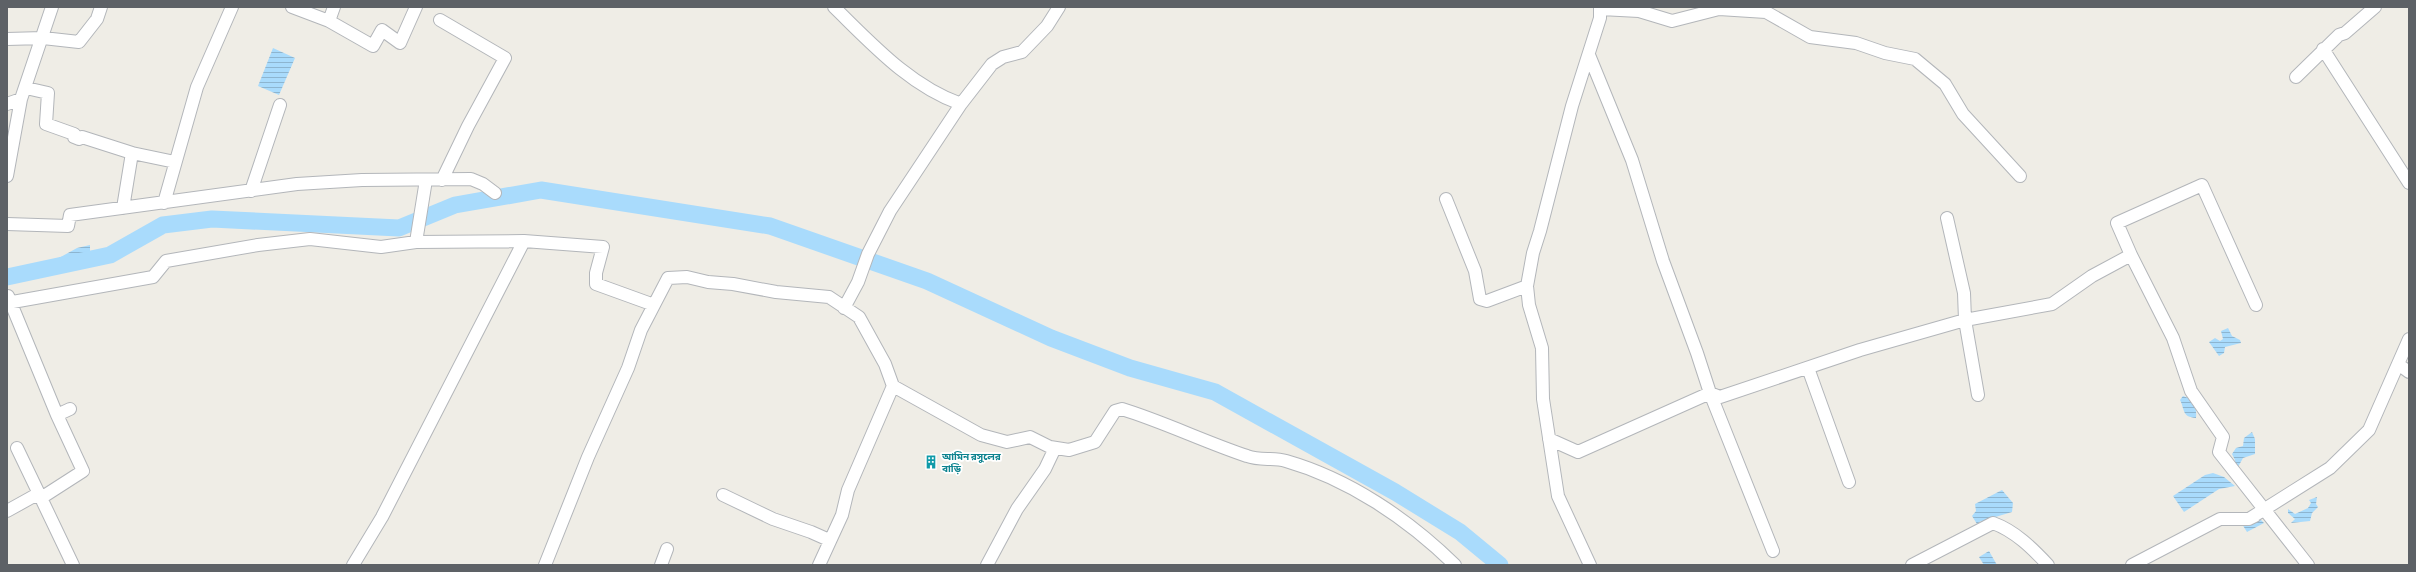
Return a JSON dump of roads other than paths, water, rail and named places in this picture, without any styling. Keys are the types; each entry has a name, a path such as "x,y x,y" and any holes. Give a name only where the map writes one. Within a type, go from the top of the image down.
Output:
{"street":[{"path":"7,176 24,93 52,7"},
{"path":"7,39 43,38 79,42 97,19 101,7"},
{"path":"164,203 197,87 232,7"},
{"path":"292,7 329,21 373,46 382,30 400,43 416,7"},
{"path":"329,21 334,7"},
{"path":"834,7 873,45 914,80 938,96 961,104"},
{"path":"844,308 858,282 868,254 890,210 961,104 992,64 1003,56 1022,52 1047,26 1059,7"},
{"path":"2296,77 2323,49 2375,7"},
{"path":"1590,565 1558,496 1543,399 1542,348 1529,305 1527,286 1533,253 1572,106 1589,55 1600,8 1639,11 1672,21 1719,9 1766,12 1772,14 1810,37 1856,43 1879,52 1915,59 1945,84 1963,114 2020,176"},
{"path":"440,20 505,58 468,126 442,180"},
{"path":"2323,49 2409,183"},
{"path":"1589,55 1632,160 1663,261 1698,353 1710,393 1773,551"},
{"path":"7,104 24,93 48,93 46,124 74,134 74,137 79,139 82,137 132,153 175,162"},
{"path":"251,191 280,105"},
{"path":"123,208 132,153"},
{"path":"7,224 68,226 70,215 297,184 362,180 471,179 483,184 495,193"},
{"path":"416,242 426,180"},
{"path":"2256,305 2202,185 2117,223 2172,338 2190,391 2223,437 2219,452 2308,565"},
{"path":"1446,199 1475,271 1480,299 1487,301 1527,286"},
{"path":"1947,218 1964,293 1965,320 1978,395"},
{"path":"40,498 83,471 8,301 153,277 166,261 258,245 310,240 381,247 416,242 524,241 603,247 596,273 596,284 654,305"},
{"path":"353,565 382,517 524,241"},
{"path":"1549,439 1578,452 1710,393 1720,397 1860,350 1965,320 2052,304 2092,276 2131,254"},
{"path":"545,565 588,457 628,368 641,330 668,278 688,277 708,282 732,284 776,292 829,297 844,308 859,316 886,364 893,386 848,490 842,515 829,540 819,565"},
{"path":"2132,565 2220,519 2248,519 2264,511 2330,468 2369,430 2409,339"},
{"path":"2398,364 2409,372"},
{"path":"1808,368 1849,482"},
{"path":"893,386 981,434 1007,442 1030,437 1055,448 1069,450 1095,442 1115,411 1122,408 1231,451 1258,460 1284,460 1340,483 1386,508 1411,526 1455,565"},
{"path":"57,415 70,409"},
{"path":"17,448 73,565"},
{"path":"987,565 1017,509 1045,469 1055,448"},
{"path":"723,495 773,519 793,525 829,540"},
{"path":"7,511 34,496 40,498"},
{"path":"1912,565 1993,523 2007,528 2034,550 2048,565"},
{"path":"661,565 667,549"}],"water":[{"path":"273,48 295,58 279,95 258,86"},
{"path":"90,245 90,252 80,254 60,266 7,281 7,273 57,259 77,248"},
{"path":"2228,328 2232,336 2240,340 2241,343 2225,347 2224,353 2219,356 2209,342 2215,338 2220,341 2223,339 2221,331"},
{"path":"2183,396 2190,399 2194,404 2196,418 2186,415 2180,400"},
{"path":"2252,432 2255,439 2255,454 2243,458 2238,467 2234,469 2235,460 2232,454 2236,448 2243,446 2244,438"},
{"path":"2213,473 2224,477 2235,486 2219,489 2184,512 2173,496 2205,475"},
{"path":"2002,490 2013,503 2012,512 1992,518 1984,525 1981,521 1977,524 1972,516 1976,511 1975,504"},
{"path":"2317,497 2316,504 2318,507 2312,513 2310,521 2291,523 2295,519 2288,513 2288,509 2295,514 2308,508 2311,503 2309,500"},
{"path":"2261,520 2264,523 2247,532 2242,524"},
{"path":"1989,551 1997,565 1984,565 1979,557"}],"waterway":[{"path":"7,277 110,255 163,225 212,219 399,228 455,205 541,190 770,226 927,281 1051,338 1130,368 1215,392 1395,492 1460,532 1500,565"}],"place":[{"name":"আমিন রসুলের বাড়ি","path":"931,462"}]}
